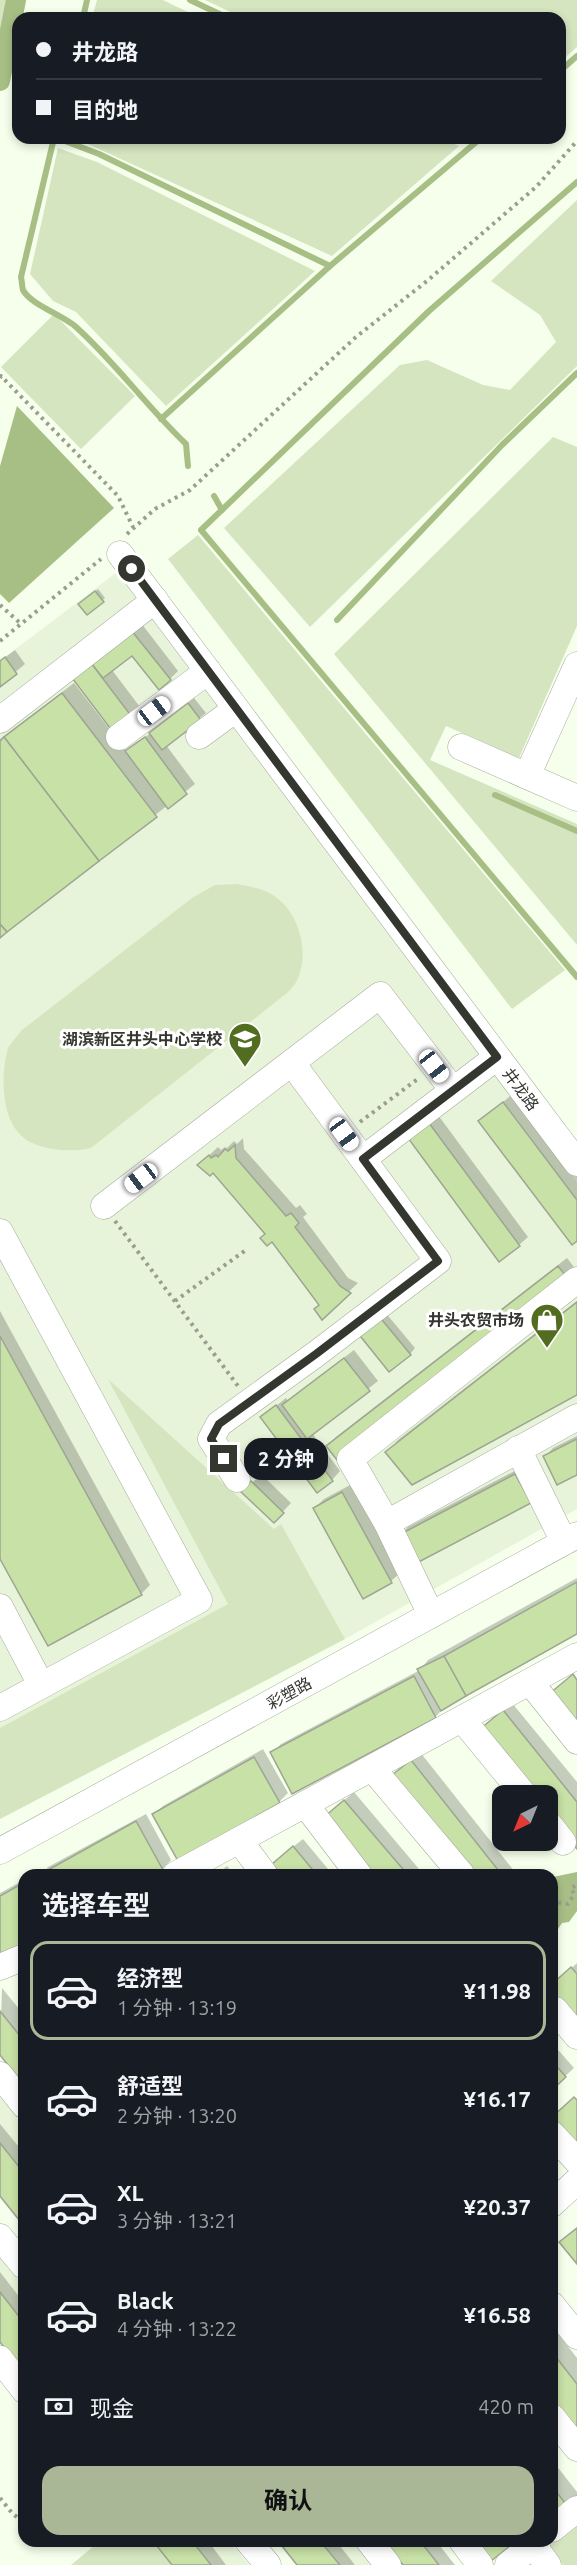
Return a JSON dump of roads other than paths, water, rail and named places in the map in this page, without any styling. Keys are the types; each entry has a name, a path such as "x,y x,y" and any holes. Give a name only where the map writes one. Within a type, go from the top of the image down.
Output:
{"street":[{"name":"井龙路","path":"118,550 577,1163"},
{"path":"0,720 155,600"},
{"path":"527,776 577,665"},
{"path":"119,738 208,671"},
{"path":"199,736 237,709"},
{"path":"461,747 577,798"},
{"path":"104,1206 380,995 453,1090"},
{"path":"363,1159 497,1057"},
{"path":"237,1479 211,1439 219,1424 438,1261 292,1063"},
{"path":"0,1232 199,1600 0,1708"},
{"path":"431,1615 387,1523 350,1459 577,1279"},
{"path":"387,1523 577,1417"},
{"path":"518,1449 571,1539"},
{"name":"彩塑路","path":"0,1851 571,1539"},
{"path":"0,1607 41,1685"},
{"path":"186,1869 577,1656"},
{"path":"530,1682 577,1741"},
{"path":"462,1719 516,1785"},
{"path":"372,1768 457,1869"},
{"path":"305,1804 354,1869"},
{"path":"558,1835 564,1842"},
{"path":"239,1840 261,1869"},
{"path":"558,2014 577,2036"},
{"path":"0,2075 18,2098"},
{"path":"558,2140 577,2161"},
{"path":"558,2198 577,2181"},
{"path":"0,2237 18,2259"},
{"path":"558,2312 577,2336"},
{"path":"0,2359 18,2382"},
{"path":"558,2424 577,2448"},
{"path":"558,2529 577,2509"},
{"path":"253,2547 268,2565"},
{"path":"374,2547 388,2565"},
{"path":"466,2547 480,2565"},
{"path":"508,2565 540,2547"}],"waterway":[{"path":"14,12 16,0"},
{"path":"84,12 87,0"},
{"path":"190,0 215,12"},
{"path":"0,81 12,20"},
{"path":"566,66 577,56"},
{"path":"53,144 21,277 23,290 40,305 76,327 105,355 186,444 188,466"},
{"path":"73,144 99,154 330,266"},
{"path":"161,419 330,266 474,144"},
{"path":"577,182 429,311 201,530 577,977"},
{"path":"337,620 502,445 577,373"},
{"path":"214,496 222,510"},
{"path":"495,795 577,831"}],"place":[{"name":"湖滨新区井头中心学校","path":"245,1068"},
{"name":"井头农贸市场","path":"547,1349"}]}
